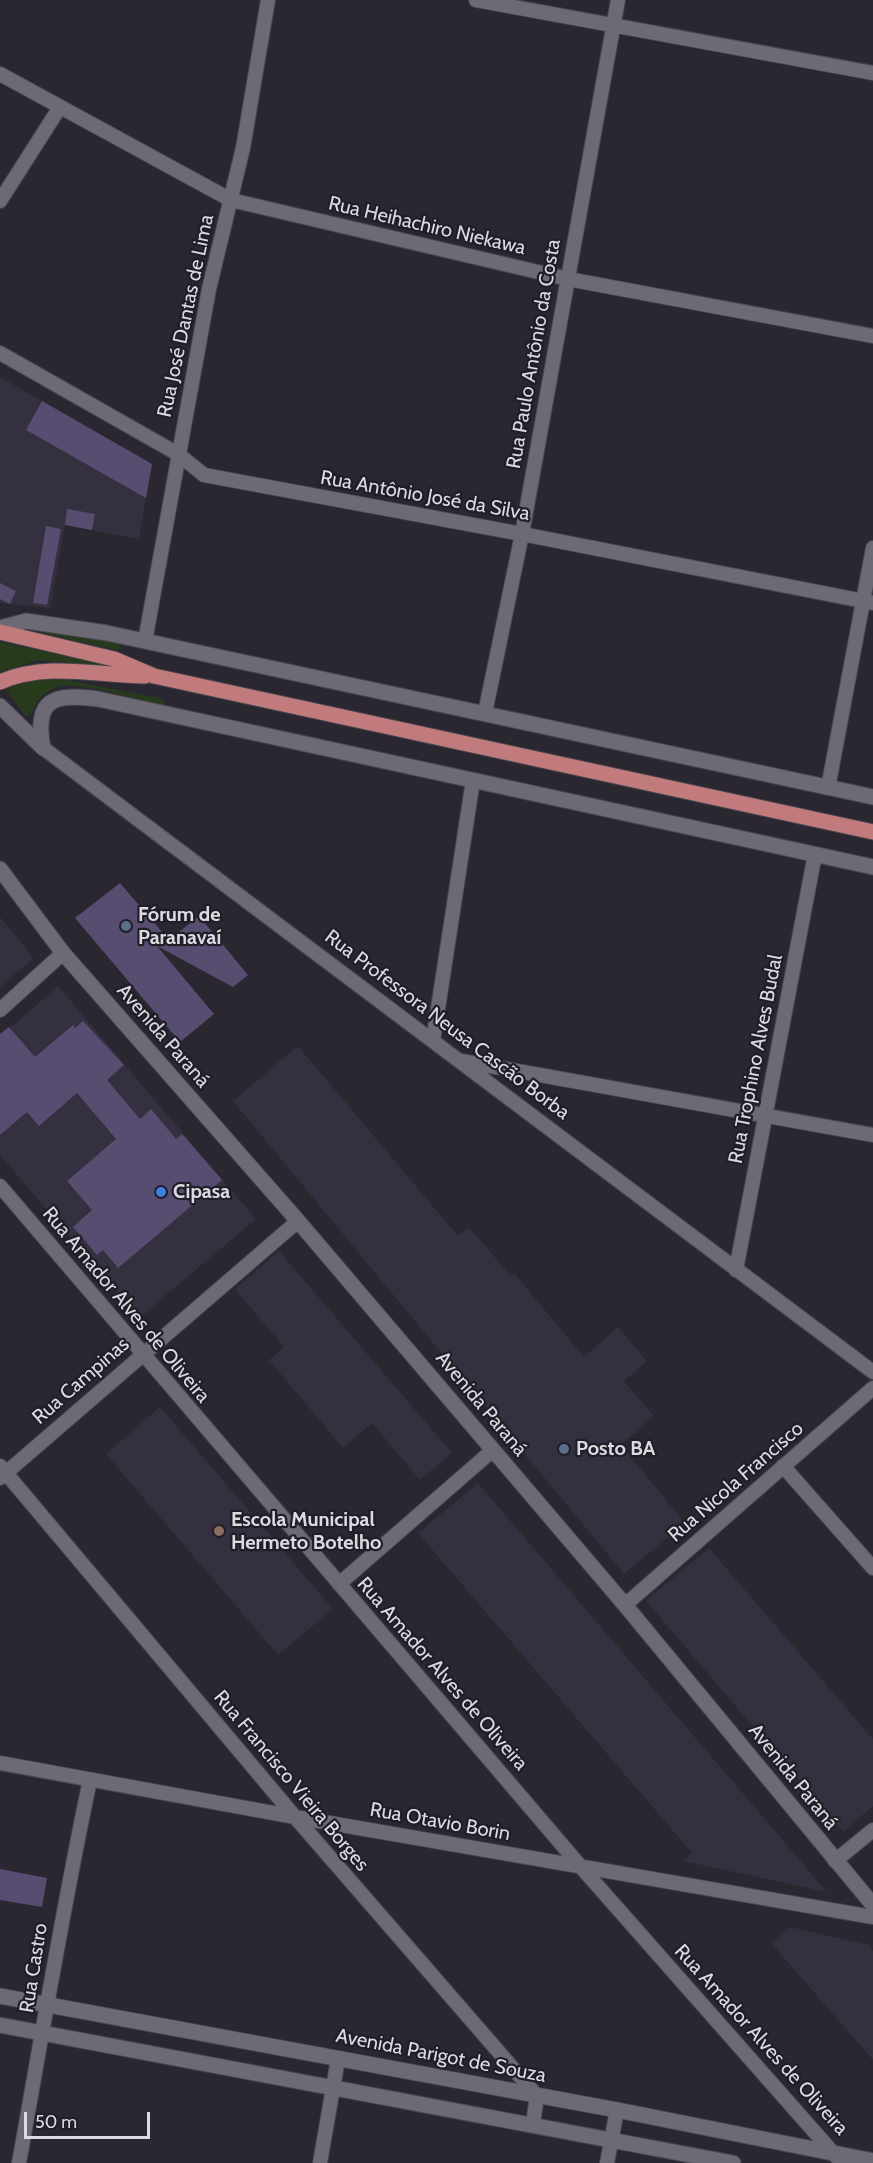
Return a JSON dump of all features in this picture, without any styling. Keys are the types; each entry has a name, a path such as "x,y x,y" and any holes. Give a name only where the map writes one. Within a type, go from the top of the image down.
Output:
{"main road":[{"path":"0,630 114,659 154,676"},
{"path":"0,682 25,673 44,670 154,676 873,832"}],"street":[{"name":"Rua José Dantas de Lima","path":"145,641 209,289 243,148 268,0"},
{"path":"476,0 873,73"},
{"name":"Rua Paulo Antônio da Costa","path":"485,713 522,534 618,0"},
{"name":"Rua Heihachiro Niekawa","path":"0,74 231,200 568,279 873,336"},
{"path":"0,201 60,107"},
{"name":"Rua Antônio José da Silva","path":"0,352 178,454 204,475 868,602"},
{"path":"828,788 868,602 873,548"},
{"path":"0,630 26,621 41,622 145,641 873,797"},
{"path":"43,748 39,721 46,705 61,696 75,696 873,867"},
{"name":"Rua Professora Neusa Cascão Borba","path":"0,706 43,748 873,1372"},
{"path":"433,1041 473,780"},
{"name":"Rua Trophino Alves Budal","path":"735,1270 815,854"},
{"name":"Avenida Paraná","path":"0,869 63,953 298,1221 625,1605 873,1905"},
{"name":"Avenida Paraná","path":"0,887 50,936"},
{"path":"0,1010 63,953"},
{"path":"459,1060 873,1135"},
{"name":"Rua Amador Alves de Oliveira","path":"0,1186 581,1867 839,2158"},
{"name":"Rua Campinas","path":"2,1473 298,1221"},
{"name":"Rua Nicola Francisco","path":"625,1605 873,1388"},
{"path":"339,1584 493,1450"},
{"path":"783,1466 873,1568"},
{"name":"Rua Francisco Vieira Borges","path":"2,1473 295,1817 537,2096"},
{"name":"Rua Otavio Borin","path":"0,1763 295,1817 873,1917"},
{"name":"Rua Castro","path":"19,2163 56,1948 90,1780"},
{"path":"836,1861 873,1830"},
{"name":"Avenida Parigot de Souza","path":"0,1996 617,2110 839,2158 873,2161"},
{"path":"0,2025 733,2163"},
{"path":"320,2163 338,2059"},
{"path":"533,2124 537,2096"},
{"path":"607,2163 617,2110"}],"shaded area":[{"path":"0,377 152,464 139,539 65,525 50,608 0,603"},
{"path":"0,917 34,958 0,987"},
{"path":"58,986 256,1219 139,1318 0,1155 0,1037"},
{"path":"298,1046 458,1236 469,1227 511,1276 514,1273 584,1357 618,1327 647,1361 624,1381 654,1416 621,1445 685,1523 624,1574 233,1101"},
{"path":"279,1251 452,1453 420,1480 372,1423 343,1448 269,1360 284,1347 235,1289"},
{"name":"Escola Municipal Hermeto Botelho","path":"160,1407 333,1609 278,1655 106,1454"},
{"path":"478,1483 827,1892 683,1861 692,1853 418,1533"},
{"path":"709,1548 873,1739 873,1806 843,1832 646,1601"},
{"path":"790,1927 868,1945 873,1951 873,2060 771,1943"}],"green space":[{"path":"45,627 119,643 121,648 118,650 46,634 43,632"},
{"path":"0,642 114,667 39,660 0,672"},
{"path":"57,678 164,699 163,706 96,689 70,685 61,686 46,693 31,714 26,716 6,690 27,679"}],"building":[{"path":"42,401 152,464 146,498 26,430"},
{"path":"67,509 95,514 92,530 65,525"},
{"path":"46,526 61,529 47,605 33,603"},
{"path":"0,583 16,591 10,604 0,599"},
{"path":"120,883 169,940 199,916 248,975 233,987 157,946 214,1014 180,1042 75,918"},
{"path":"83,1021 124,1065 107,1080 140,1119 151,1109 176,1139 182,1134 222,1180 118,1268 103,1250 97,1255 73,1227 92,1210 67,1181 116,1139 77,1093 39,1126 27,1112 0,1135 0,1034 9,1027 35,1057 73,1025 75,1028"},
{"path":"0,1869 47,1878 42,1907 0,1900"}],"place":[{"name":"Fórum de Paranavaí","path":"126,926"},
{"name":"Cipasa","path":"161,1192"},
{"name":"Posto BA","path":"564,1449"},
{"name":"Escola Municipal Hermeto Botelho","path":"219,1531"}]}
